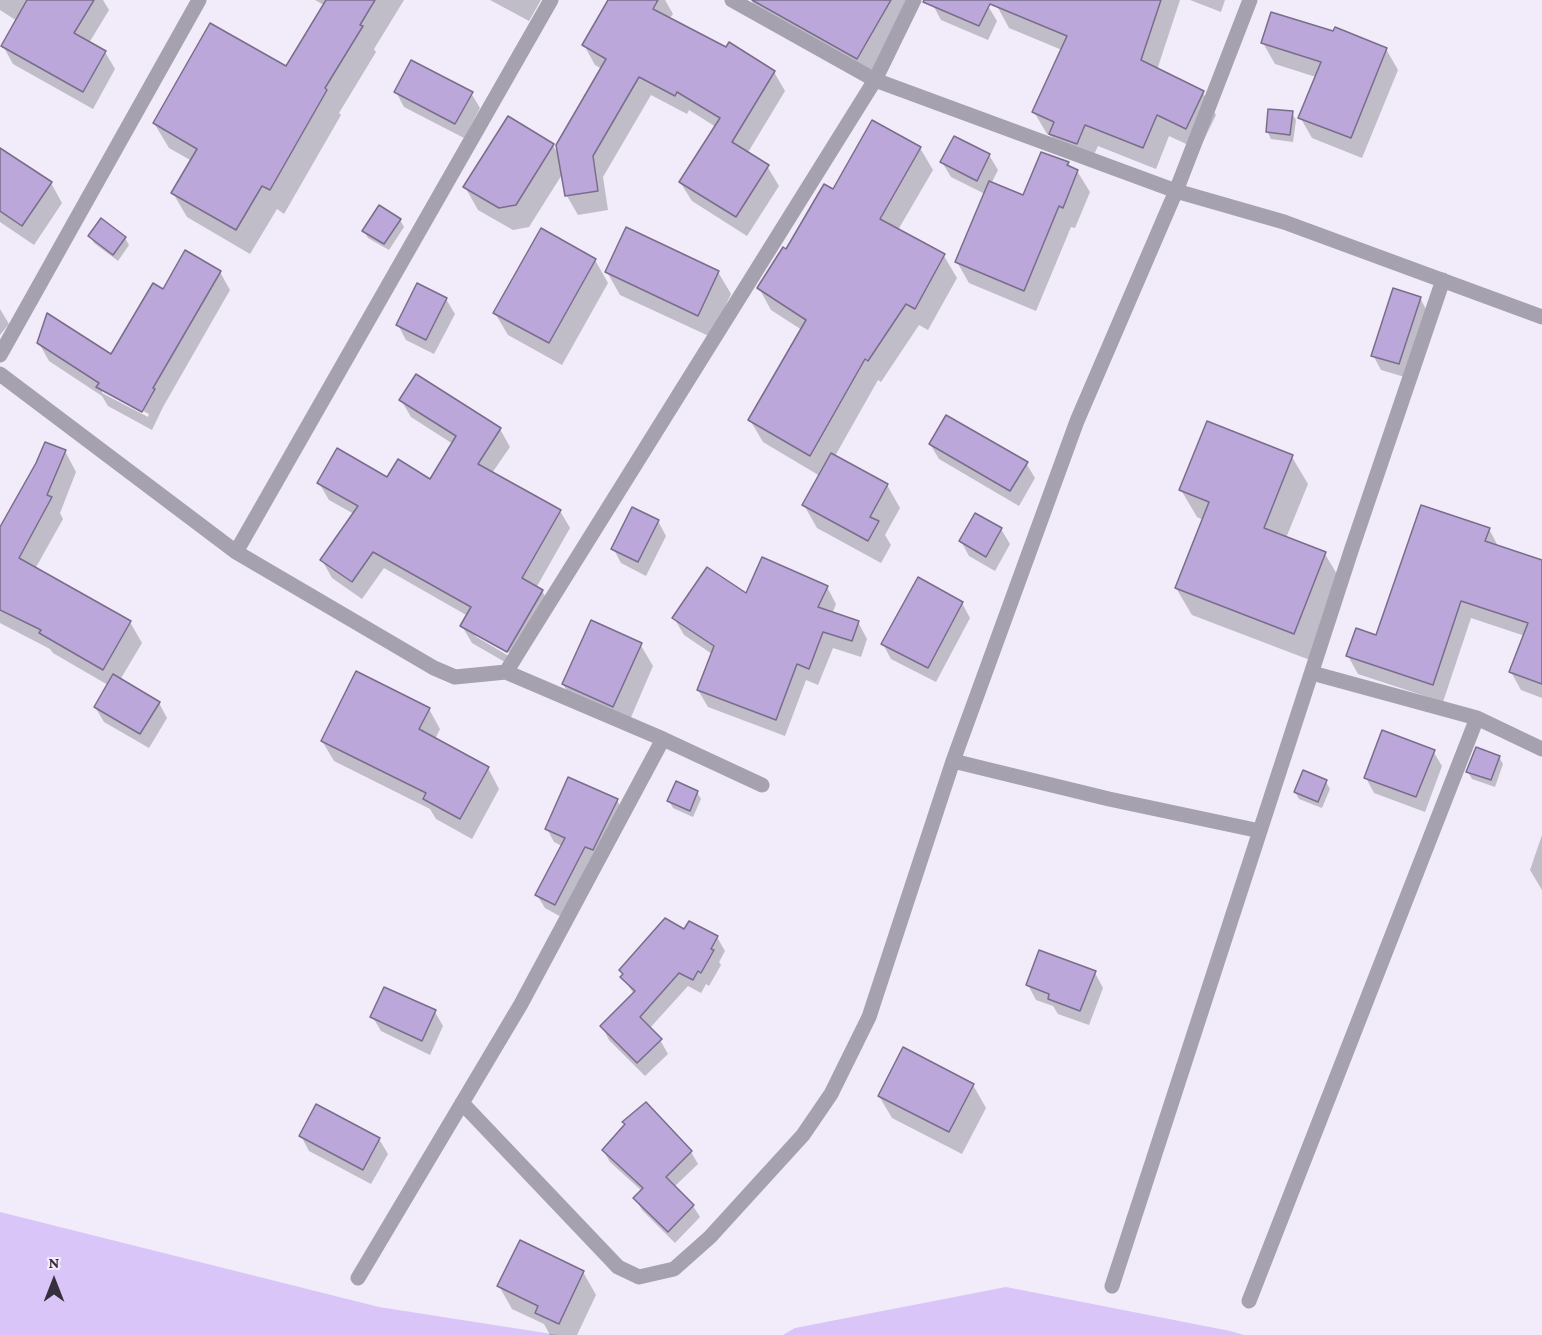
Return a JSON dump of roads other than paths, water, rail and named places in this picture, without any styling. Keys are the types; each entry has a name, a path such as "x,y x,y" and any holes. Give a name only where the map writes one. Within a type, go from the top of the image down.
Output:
{"street":[{"path":"0,356 199,0"},
{"path":"236,552 551,0"},
{"path":"732,0 875,81 1176,191 1284,222 1542,317"},
{"path":"506,672 875,81 915,0"},
{"path":"462,1103 618,1267 639,1277 674,1269 710,1238 795,1143 831,1094 869,1017 953,761 1077,421 1176,191 1250,0"},
{"path":"1112,1286 1443,280"},
{"path":"0,374 236,552 444,673 455,677 506,672 663,739 762,785"},
{"path":"1312,673 1477,718 1542,749"},
{"path":"1249,1301 1477,718"},
{"path":"358,1278 521,1004 663,739"},
{"path":"953,761 1109,799 1260,831"}]}
